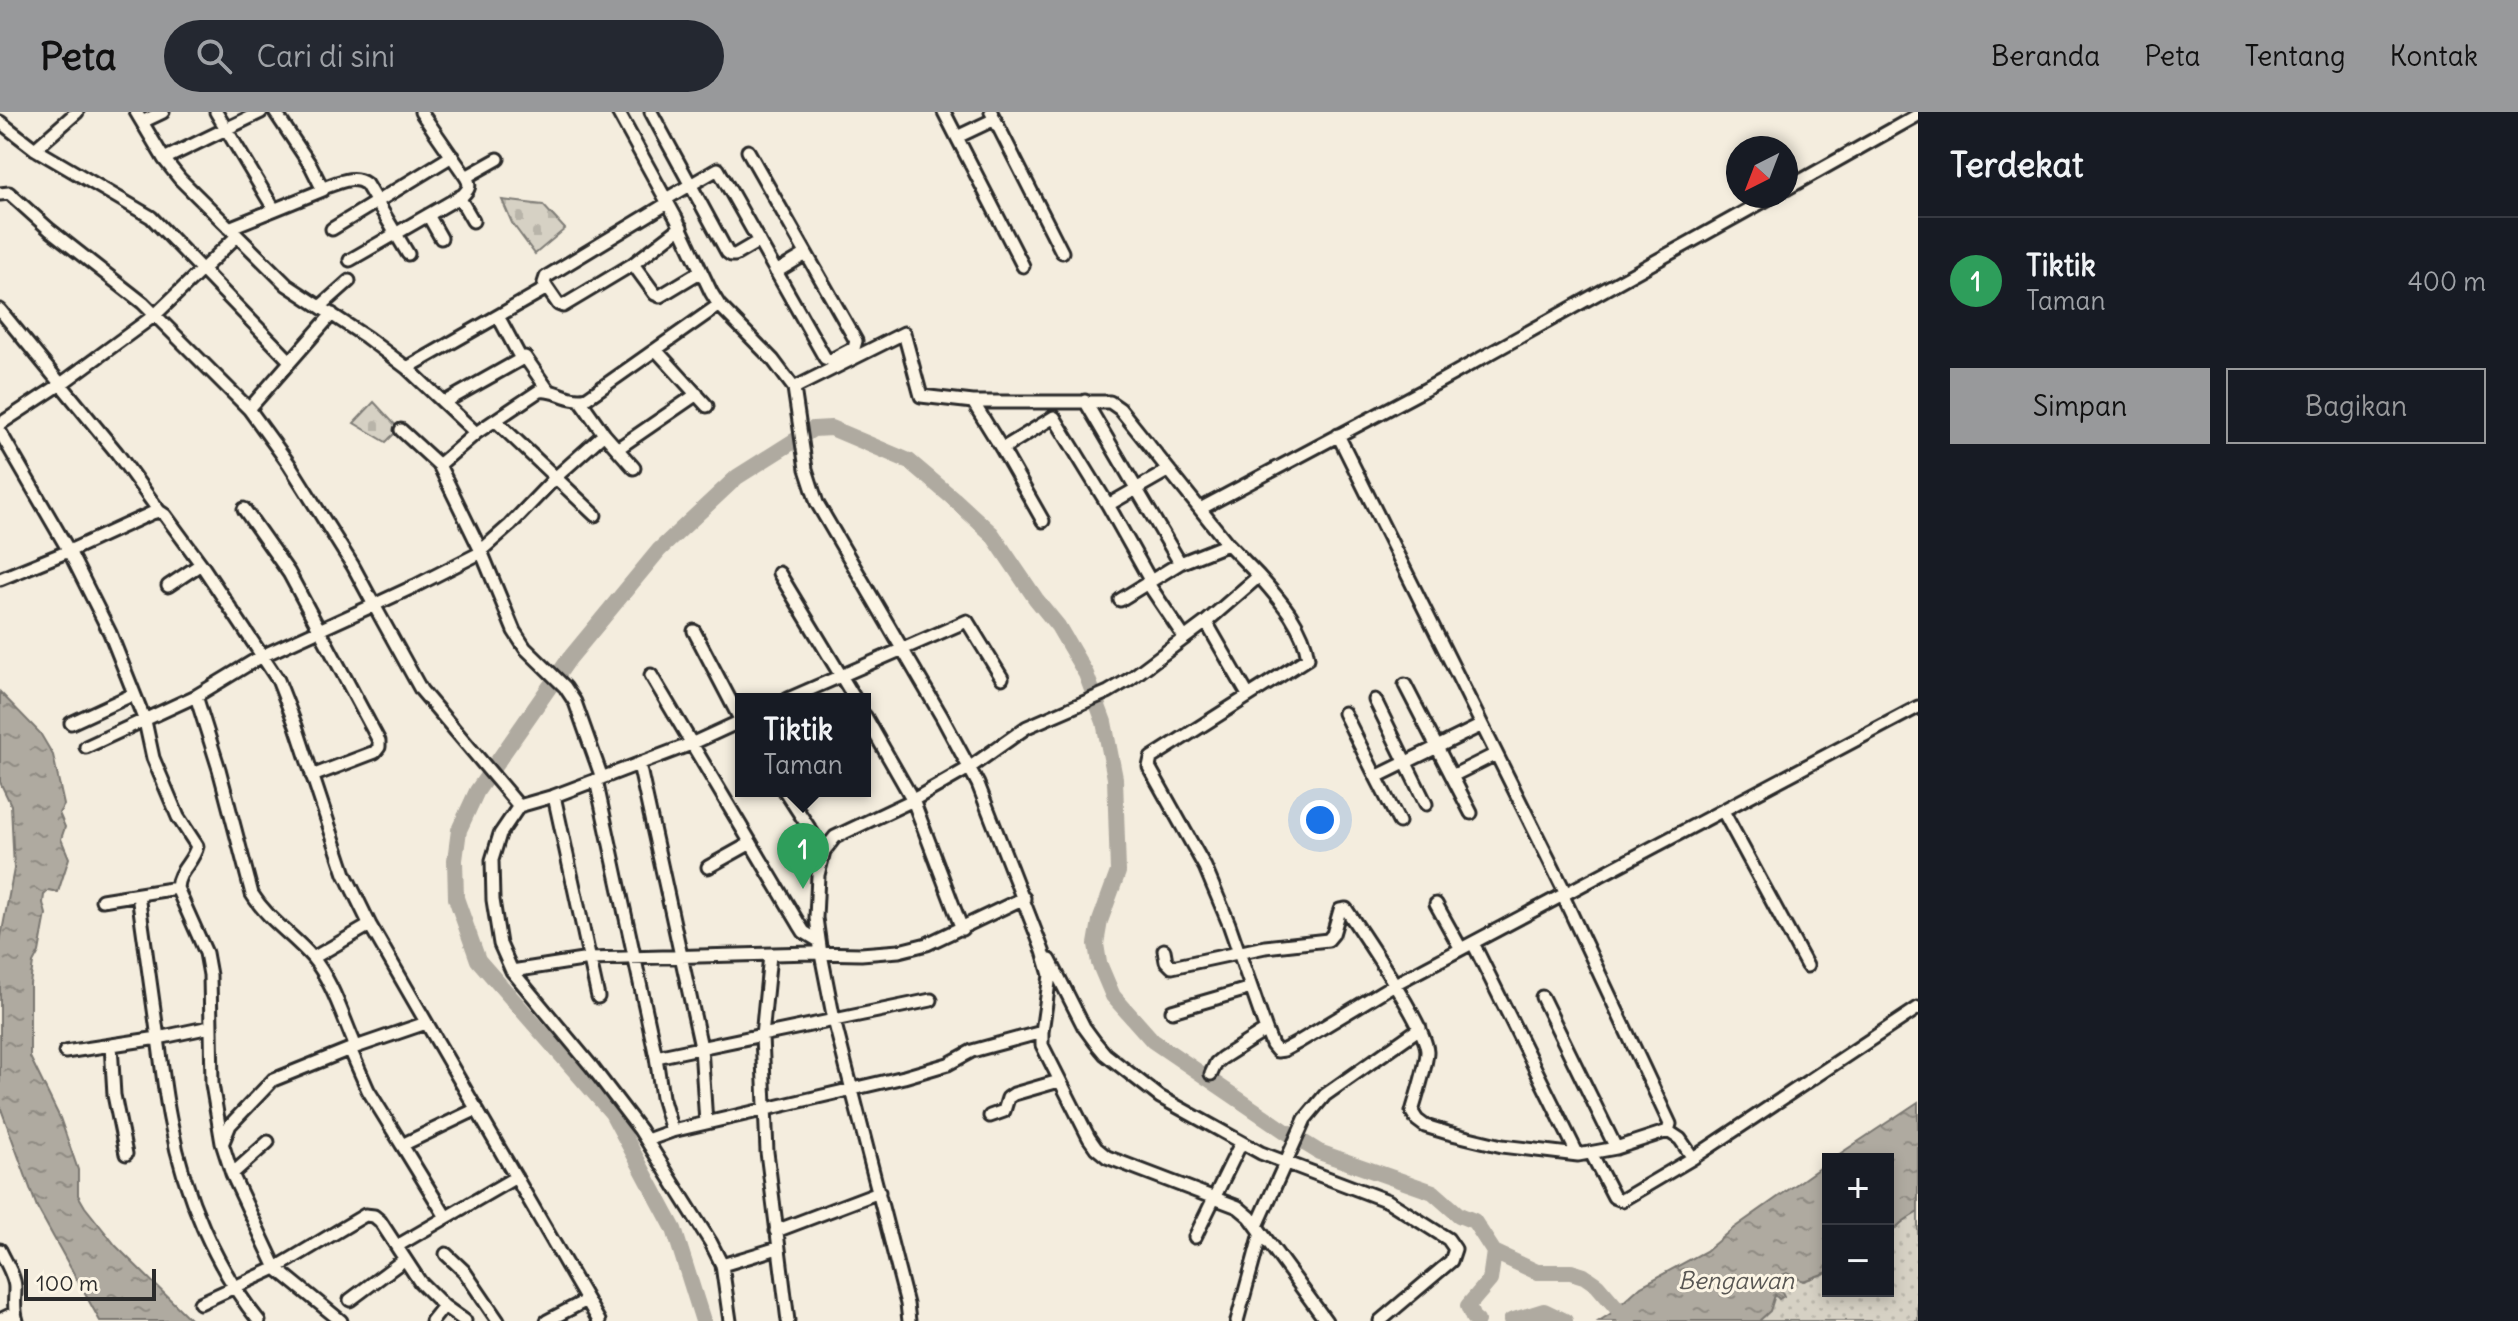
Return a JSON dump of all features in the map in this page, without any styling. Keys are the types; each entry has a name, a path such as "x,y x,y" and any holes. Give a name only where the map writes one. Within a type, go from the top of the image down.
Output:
{"street":[{"path":"35,149 77,112"},
{"path":"163,112 139,117 164,159 233,232 287,285 407,368 476,433"},
{"path":"216,112 274,209"},
{"path":"164,159 261,112"},
{"path":"275,112 323,188"},
{"path":"350,260 468,190 470,183 421,112"},
{"path":"618,112 681,227 700,272 719,305 773,360 794,388 806,469 817,503 903,649 987,803 1050,975 1042,1045 1089,1138 1107,1157 1238,1207 1259,1229 1326,1321"},
{"path":"651,112 727,252 735,255 759,241"},
{"path":"944,112 1023,266"},
{"path":"957,137 993,115 1062,252"},
{"path":"1798,182 1918,115"},
{"path":"0,122 35,149 151,217 290,361"},
{"path":"681,227 633,264 563,306 558,304 544,283 546,277 718,169 825,358 831,360 854,348 856,341 748,151"},
{"path":"332,229 452,156"},
{"path":"466,177 498,159"},
{"path":"0,424 155,315 202,271 233,232 274,209 321,192 323,188 352,179 361,180 408,254"},
{"path":"0,194 9,193 155,315 249,409 289,464 353,566 421,690 519,806"},
{"path":"459,197 473,221"},
{"path":"1200,509 1440,381 1751,208"},
{"path":"428,215 441,238"},
{"path":"776,272 806,254"},
{"path":"633,264 655,294 660,296 700,272"},
{"path":"321,306 349,281"},
{"path":"407,368 547,288"},
{"path":"445,402 520,357 528,359 548,390 569,399 587,398 719,305"},
{"path":"0,310 165,515 278,680 345,874 370,925 599,1321"},
{"path":"249,409 332,314"},
{"path":"498,316 520,357"},
{"path":"794,388 904,333 921,396 973,402 1110,402 1120,409 1228,544 1284,604 1303,638 1308,658 1149,762 1205,867 1266,1030 1277,1051 1284,1050 1393,985 1918,707"},
{"path":"656,350 707,406"},
{"path":"439,465 476,433 529,396 548,390"},
{"path":"617,449 697,394"},
{"path":"580,400 634,468"},
{"path":"1047,401 1184,637"},
{"path":"1085,401 1180,563"},
{"path":"973,402 1043,521"},
{"path":"1002,449 1054,417"},
{"path":"496,421 595,515"},
{"path":"401,430 439,465 520,640 565,687 575,702 599,779 633,958 672,1131"},
{"path":"0,432 69,551 110,633 145,721 153,758 178,817 197,846 195,856 178,877 177,888 206,953 210,975 212,1084 222,1143 232,1174 276,1268 341,1321"},
{"path":"86,747 196,696 262,656 415,586 481,551 604,434"},
{"path":"1338,435 1564,895 1670,1124 1668,1131"},
{"path":"1108,505 1169,470"},
{"path":"244,509 289,573 379,741 375,752 312,776"},
{"path":"0,579 159,511"},
{"path":"1120,600 1180,563 1228,544"},
{"path":"168,586 201,564"},
{"path":"779,573 852,693"},
{"path":"909,1321 854,1090 834,1020 821,954 816,918 818,875 824,851 835,837 913,800 969,768 1027,727 1108,692 1130,679 1206,622 1259,576"},
{"path":"801,693 967,621 1002,678"},
{"path":"1206,622 1248,695"},
{"path":"694,631 735,710"},
{"path":"651,675 804,932 819,941"},
{"path":"1405,685 1471,813"},
{"path":"71,723 134,694"},
{"path":"196,696 252,894 263,912 313,958 329,986 368,1090 446,1217"},
{"path":"1375,700 1426,804"},
{"path":"1344,713 1399,822"},
{"path":"730,1321 722,1265 647,1140 592,1067 512,971 500,944 493,900 492,860 500,834 519,806 639,764 735,724"},
{"path":"1376,777 1482,725"},
{"path":"871,726 913,800 962,929"},
{"path":"1452,776 1496,754"},
{"path":"639,764 701,1047 706,1123"},
{"path":"554,796 598,997"},
{"path":"789,797 824,851"},
{"path":"1723,811 1807,966"},
{"path":"708,867 751,843"},
{"path":"102,900 177,888"},
{"path":"138,895 171,1126 190,1193 234,1285 259,1321"},
{"path":"512,971 589,959 899,951 927,944 1024,898"},
{"path":"1436,904 1461,949"},
{"path":"1164,950 1166,961 1172,967 1290,942 1328,940 1333,934 1340,910 1346,909 1420,1028 1427,1052 1412,1112 1425,1126 1502,1146 1584,1154 1616,1148 1668,1131"},
{"path":"313,958 370,925"},
{"path":"1473,943 1584,1154 1614,1197 1622,1200 1693,1158 1918,1008"},
{"path":"1043,951 1084,1027 1105,1054 1160,1097 1285,1164 1388,1201 1448,1239 1455,1249 1451,1261 1380,1321"},
{"path":"770,955 762,1036 767,1152 788,1321"},
{"path":"1172,1011 1251,988"},
{"path":"1542,997 1616,1148"},
{"path":"656,1057 931,1000"},
{"path":"222,1143 230,1125 273,1080 426,1023"},
{"path":"65,1052 210,1027"},
{"path":"1237,1321 1259,1229 1305,1119 1325,1095 1420,1028"},
{"path":"1211,1074 1222,1058 1266,1030"},
{"path":"647,1140 672,1131 854,1090 948,1064 972,1051 1042,1032"},
{"path":"111,1045 114,1095 126,1154"},
{"path":"990,1116 1004,1111 1008,1098 1014,1094 1059,1081"},
{"path":"402,1145 477,1109"},
{"path":"1668,1131 1680,1139 1693,1158"},
{"path":"232,1174 268,1142"},
{"path":"1195,1237 1241,1143"},
{"path":"397,1246 516,1177"},
{"path":"776,1231 879,1192"},
{"path":"200,1303 276,1268 365,1215 374,1216 380,1221 420,1282 444,1306 465,1321"},
{"path":"722,1265 778,1248"},
{"path":"0,1250 15,1287 16,1317 0,1320"},
{"path":"446,1254 464,1271 498,1321"},
{"path":"350,1300 405,1259"},
{"path":"0,1301 13,1295"},
{"path":"547,1321 587,1300"},
{"path":"432,1321 444,1306"}],"green space":[{"path":"502,200 543,205 565,229 535,254 512,223"},
{"path":"374,402 399,429 386,442 354,423"},
{"path":"1918,1212 1918,1321 1759,1321 1773,1297 1782,1292 1779,1279 1787,1273 1804,1281 1822,1274 1822,1297 1894,1297 1894,1230"}],"water":[{"path":"0,692 40,733 53,755 64,805 59,813 65,827 61,839 69,858 58,892 49,890 44,895 46,914 30,984 30,1057 60,1118 78,1170 78,1195 85,1207 116,1246 192,1321 100,1321 37,1207 0,1106 0,942 14,869 11,805 0,782"},
{"path":"1918,1102 1918,1212 1894,1230 1894,1153 1841,1153"},
{"name":"Bengawan","path":"1822,1166 1822,1274 1803,1281 1787,1273 1783,1275 1780,1283 1784,1296 1779,1299 1775,1295 1770,1311 1759,1321 1599,1321 1641,1286 1706,1251"}],"waterway":[{"path":"703,1321 674,1229 612,1113 478,960 456,898 455,860 459,830 477,791 569,659 659,550 737,477 813,429 831,428 909,461 954,499 992,534 1058,626 1086,674 1104,722 1115,778 1118,872 1100,921 1096,944 1099,963 1113,996 1153,1041 1285,1131 1319,1152 1433,1192 1459,1215 1474,1221 1494,1252"},
{"path":"1494,1252 1537,1272 1571,1272 1584,1276 1597,1285 1628,1321"},
{"path":"1477,1321 1468,1306 1490,1280 1494,1252"},
{"path":"1511,1321 1544,1311 1565,1321"}],"place":[{"name":"Tiktik","path":"803,889"}]}
